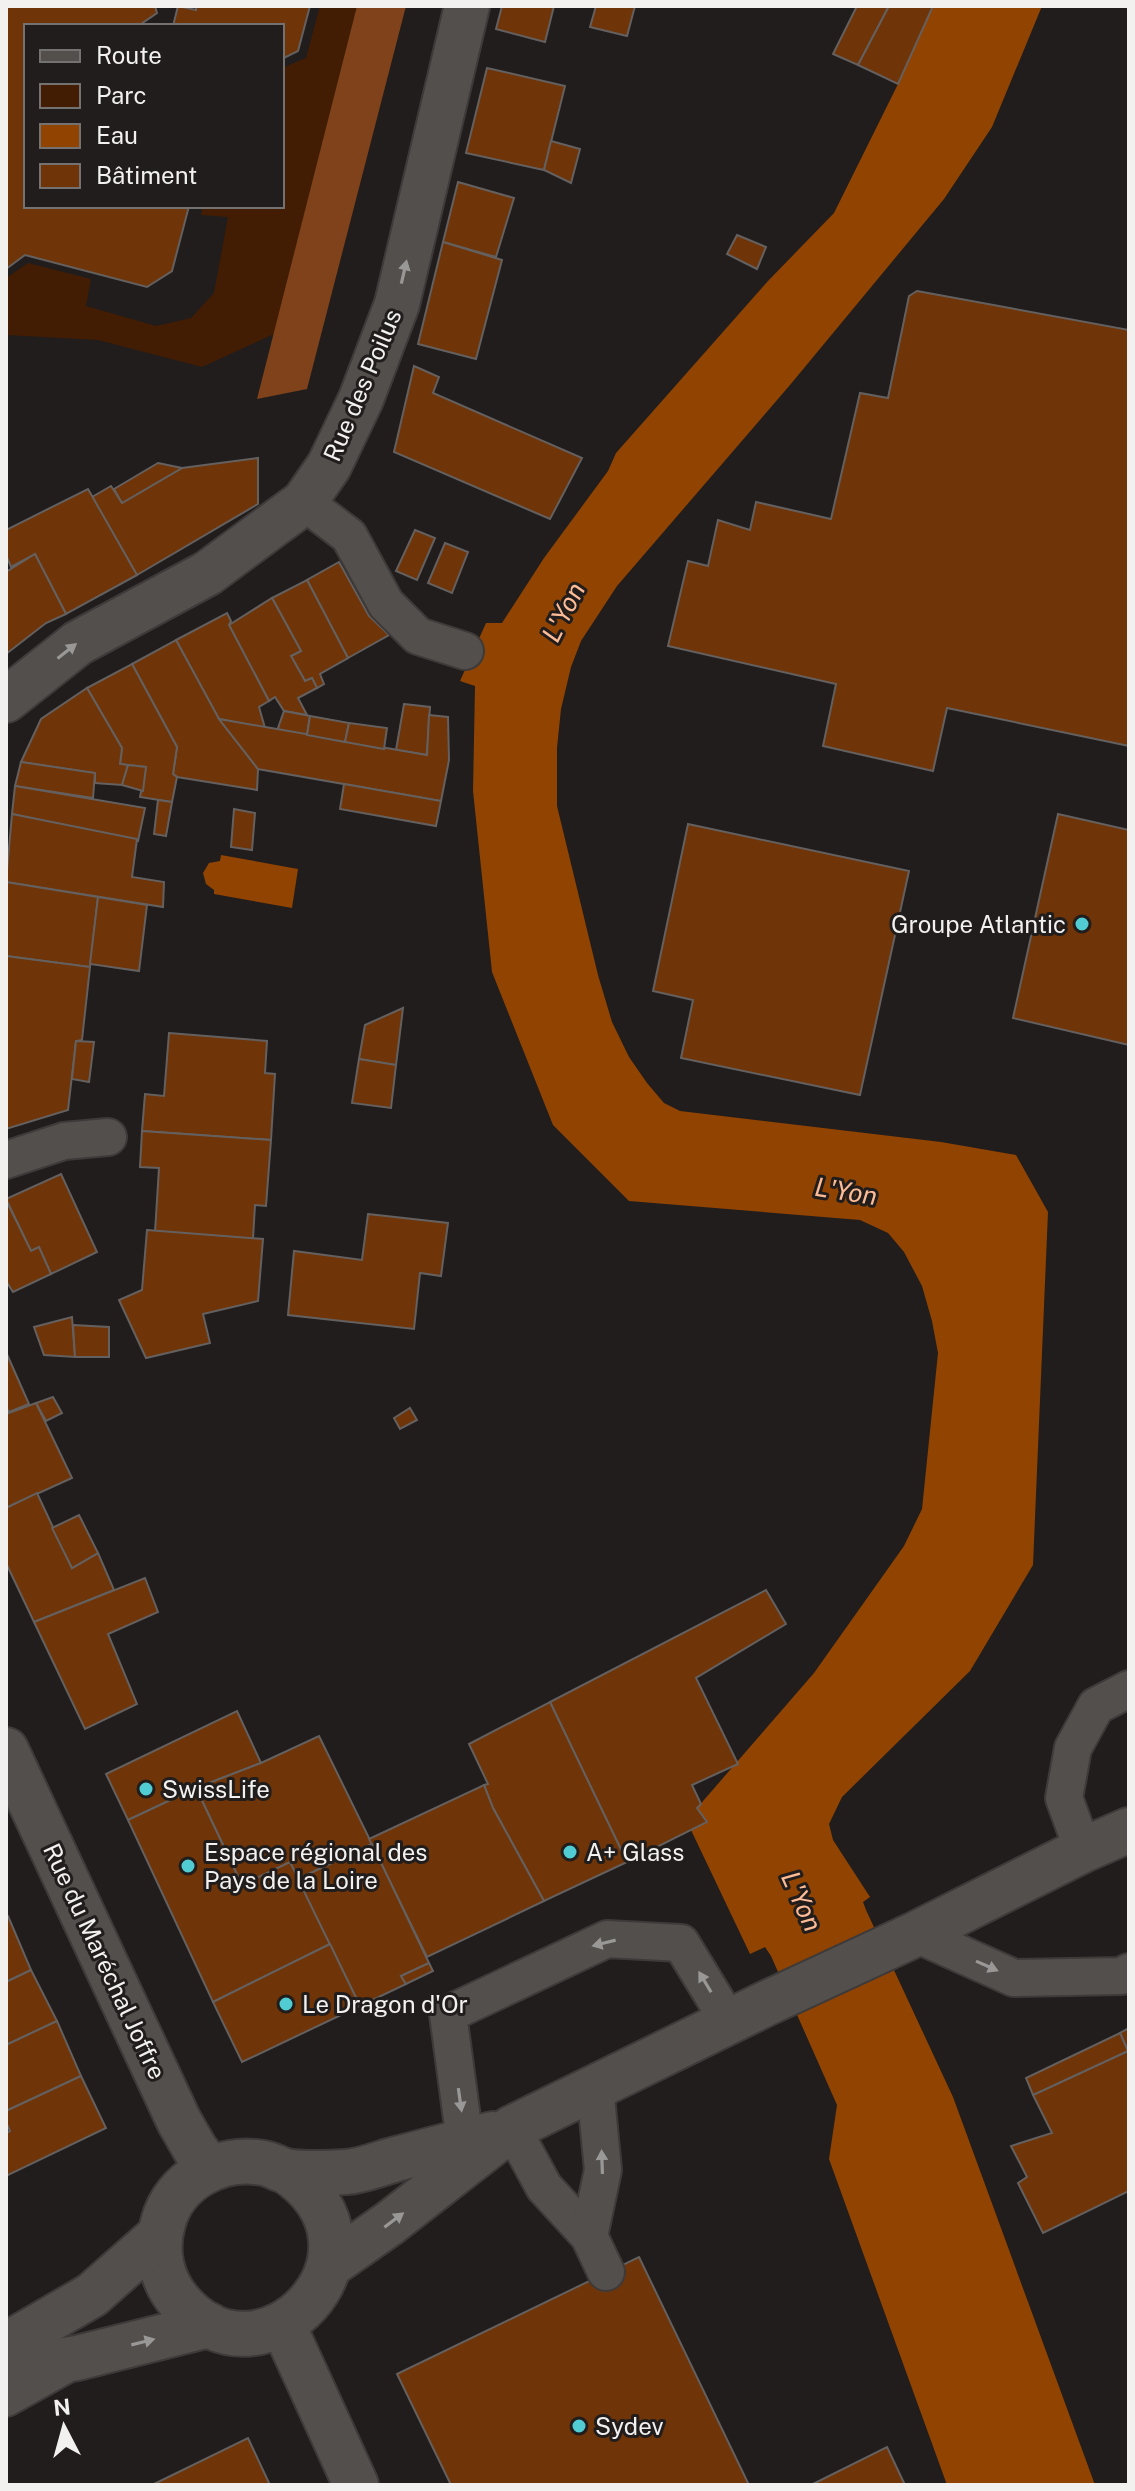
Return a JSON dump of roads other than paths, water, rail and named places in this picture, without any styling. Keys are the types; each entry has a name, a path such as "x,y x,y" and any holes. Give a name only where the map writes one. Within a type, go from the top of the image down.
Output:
{"main road":[{"name":"Rue des Poilus","path":"6,700 78,643 208,573 304,502 329,466 361,399 397,304 467,6"},
{"name":"Rue du Maréchal Joffre","path":"6,1750 179,2121 210,2169"},
{"path":"286,2171 348,2172 512,2128 1129,1830"},
{"path":"330,2265 390,2223 512,2128"},
{"path":"261,2162 286,2171 301,2181 323,2210 330,2228 330,2265 318,2294 296,2317 283,2325 254,2333 224,2331 195,2318 166,2281 159,2251 160,2235 176,2195 198,2176 223,2164 261,2162"},
{"path":"10,2343 92,2295 160,2235"},
{"path":"10,2343 77,2358 209,2325"},
{"path":"283,2325 356,2485"}],"lane":[{"path":"304,502 349,536 386,604 418,636 465,651"},
{"path":"6,1160 64,1141 108,1137"},
{"path":"1083,1850 1064,1798 1073,1748 1096,1706 1129,1689"},
{"path":"916,1934 1014,1978 1121,1976 1129,1972"},
{"path":"465,2141 448,2014 607,1939 681,1943 747,2013"},
{"path":"589,2236 603,2170 595,2087"},
{"path":"512,2128 544,2187 589,2236 606,2272"},
{"path":"6,2398 77,2358"}],"water":[{"name":"L'Yon","path":"933,6 1042,6 992,127 944,199 790,385 617,586 581,641 561,709 557,806 612,1022 629,1057 664,1103 680,1111 941,1142 1016,1155 1048,1212 1033,1565 970,1671 842,1797 829,1824 833,1840 870,1897 863,1902 866,1910 953,2097 1095,2485 947,2485 829,2159 837,2105 771,1956 765,1947 750,1954 691,1830 707,1822 697,1808 814,1673 904,1546 922,1509 938,1353 922,1286 904,1252 888,1233 860,1220 629,1201 553,1125 492,972 473,791 475,686 460,681 486,623 502,623 544,558 608,471 616,453 768,281 834,213"},
{"path":"221,855 298,869 292,908 214,894 214,890 206,884 203,873 209,863 220,861"}],"place":[{"name":"Groupe Atlantic","path":"1082,924"},
{"name":"SwissLife","path":"146,1789"},
{"name":"A+ Glass","path":"570,1852"},
{"name":"Espace régional des Pays de la Loire","path":"188,1866"},
{"name":"Le Dragon d'Or","path":"286,2004"},
{"name":"Sydev","path":"579,2426"}]}
